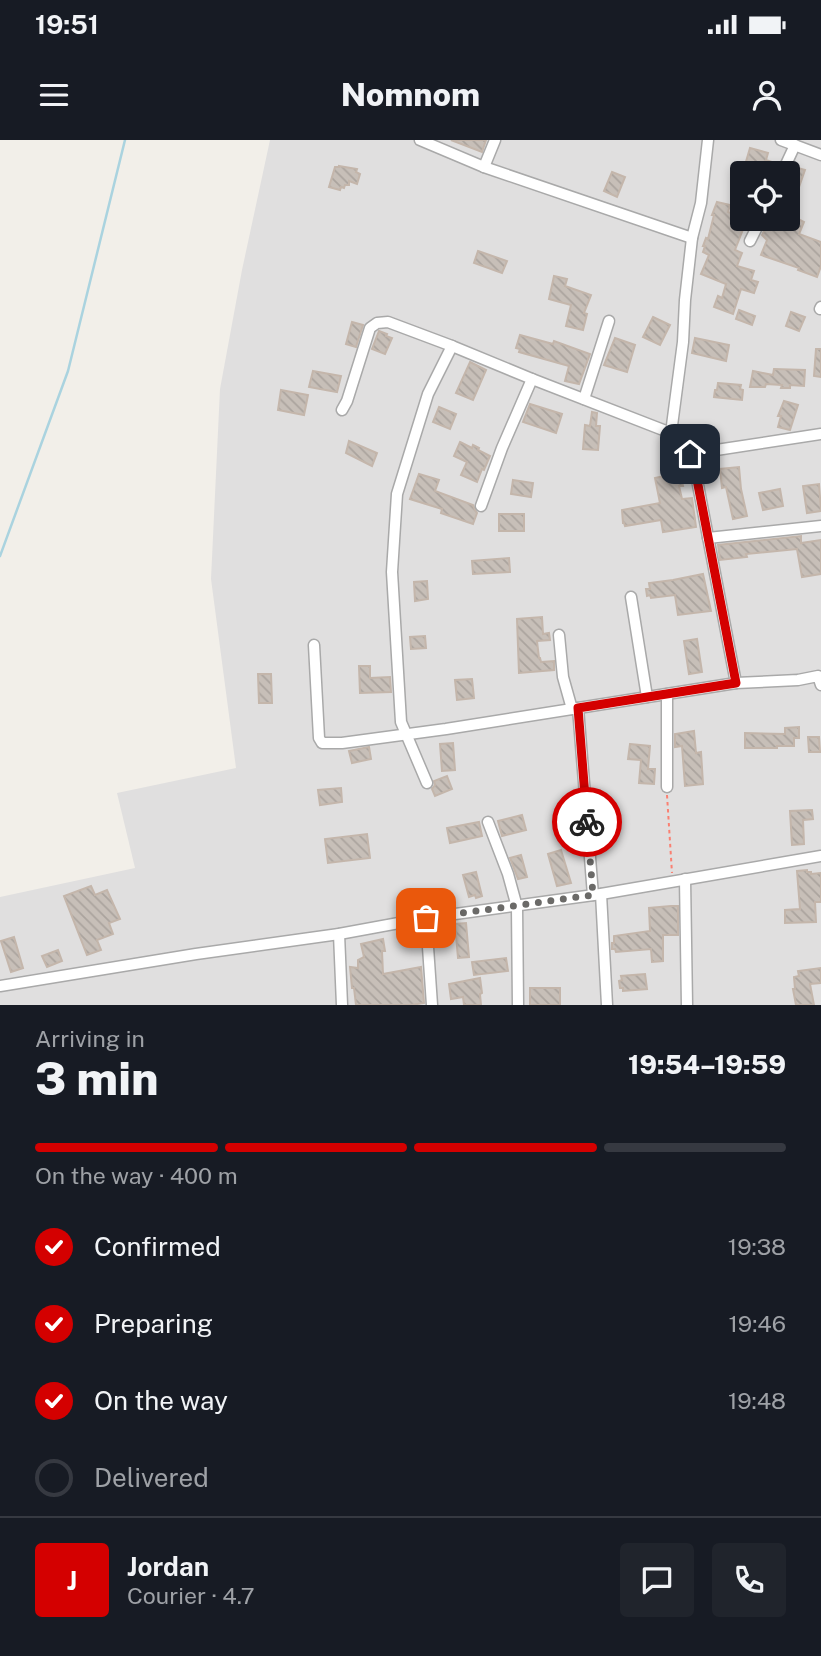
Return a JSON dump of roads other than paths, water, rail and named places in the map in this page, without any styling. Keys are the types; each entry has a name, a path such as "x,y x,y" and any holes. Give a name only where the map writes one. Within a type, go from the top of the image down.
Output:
{"street":[{"path":"420,140 484,167 692,238"},
{"path":"484,167 495,140"},
{"path":"670,433 683,342 692,238 701,203 708,140"},
{"path":"781,140 821,155"},
{"path":"788,161 795,145"},
{"path":"750,241 755,231"},
{"path":"584,399 609,321"},
{"path":"342,410 370,328 377,323 388,322 670,433 690,454 694,464 736,683"},
{"path":"428,783 401,722 392,572 397,494 428,394 452,346"},
{"path":"481,506 502,447 532,379"},
{"path":"690,454 821,434"},
{"path":"708,538 821,526"},
{"path":"631,597 646,697"},
{"path":"559,635 563,677 575,708 607,1005"},
{"path":"314,645 319,738 322,743 406,735 736,683 820,679"},
{"path":"667,694 667,787"},
{"path":"488,822 508,874 517,907 518,1005"},
{"path":"0,986 426,918 517,907 821,856"},
{"path":"685,879 687,1005"},
{"path":"426,918 432,1005"},
{"path":"339,934 342,1005"}],"waterway":[{"path":"0,556 68,371 125,140"}]}
